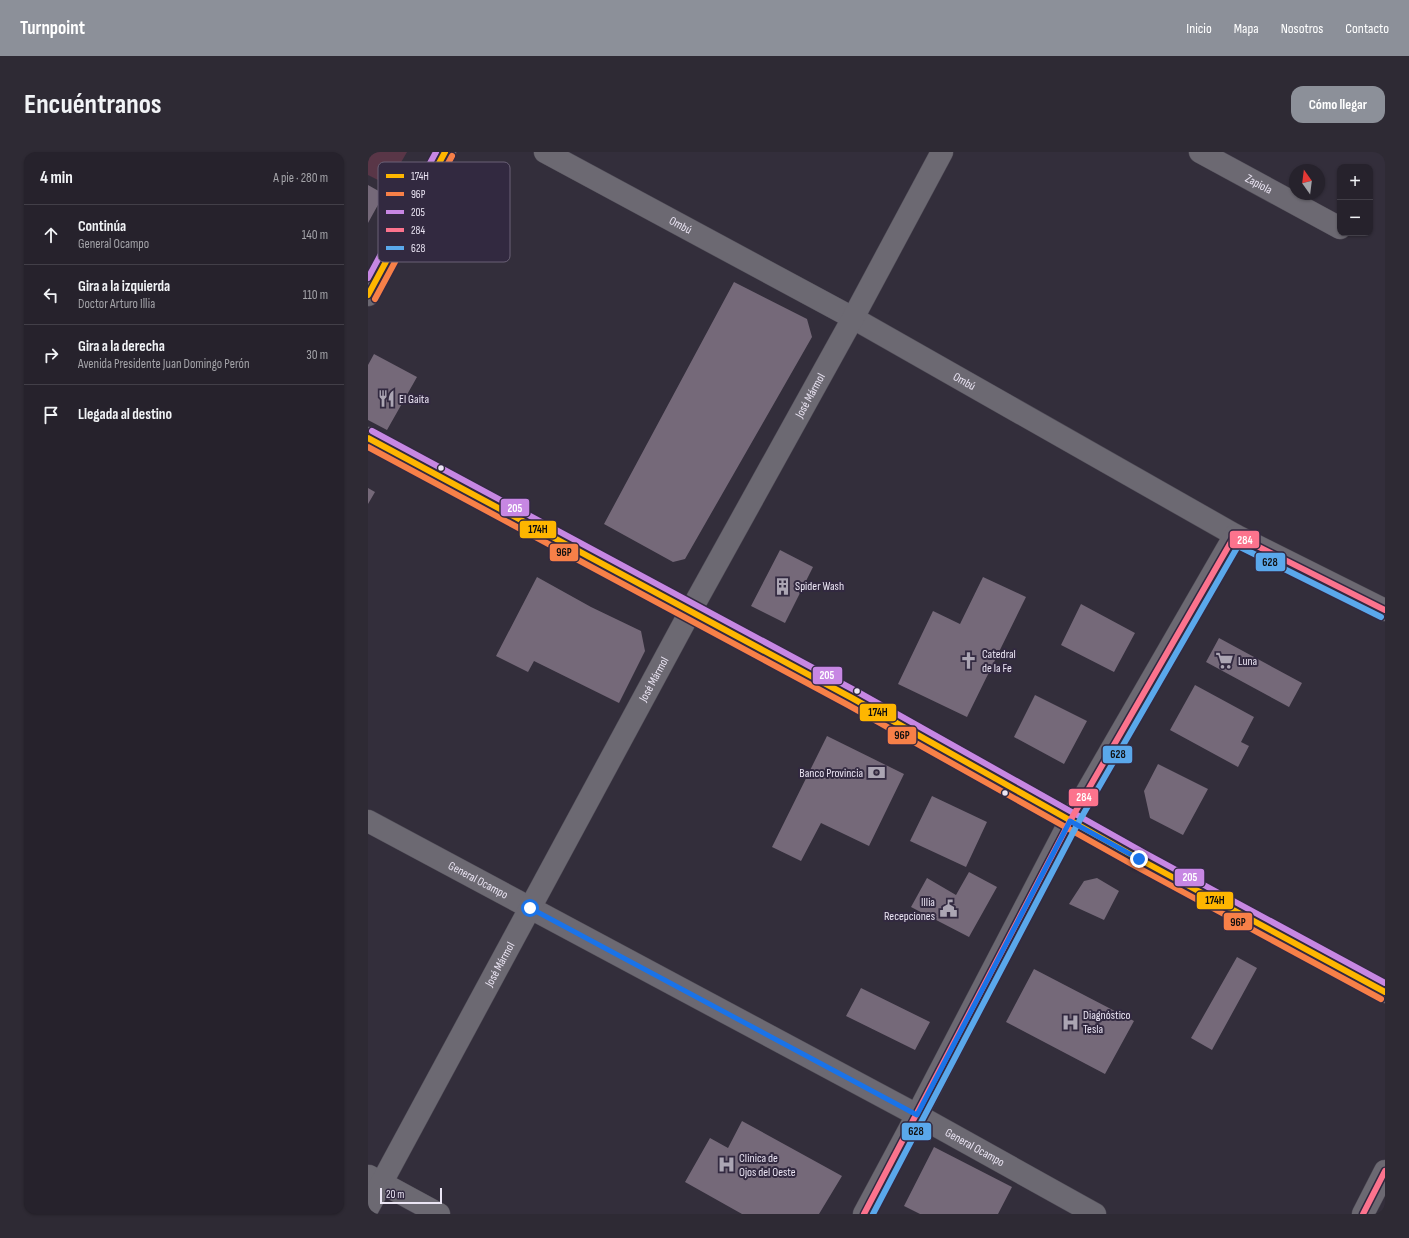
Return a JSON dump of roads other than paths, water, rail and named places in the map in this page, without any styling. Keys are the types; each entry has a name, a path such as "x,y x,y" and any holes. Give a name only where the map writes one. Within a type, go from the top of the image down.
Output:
{"street":[{"path":"440,162 445,152"},
{"name":"Ombú","path":"545,152 853,318 1234,535 1385,610"},
{"name":"José Mármol","path":"368,1208 375,1179 530,908 690,612 853,318 942,152"},
{"name":"Zapiola","path":"1200,152 1337,227"},
{"path":"368,295 386,262"},
{"path":"368,438 852,698 1070,821 1385,992"},
{"path":"864,1214 1070,821 1234,535"},
{"name":"General Ocampo","path":"368,821 917,1115 1095,1214"},
{"path":"1363,1214 1385,1170"},
{"path":"375,1179 439,1214"}],"place":[{"name":"El Gaita","path":"386,399"},
{"name":"Spider Wash","path":"782,586"},
{"name":"Catedral de la Fe","path":"969,661"},
{"name":"Luna","path":"1225,661"},
{"name":"Banco Provincia","path":"876,773"},
{"name":"Illia Recepciones","path":"948,909"},
{"name":"Diagnóstico Tesla","path":"1070,1022"},
{"name":"Clinica de Ojos del Oeste","path":"726,1165"}]}
